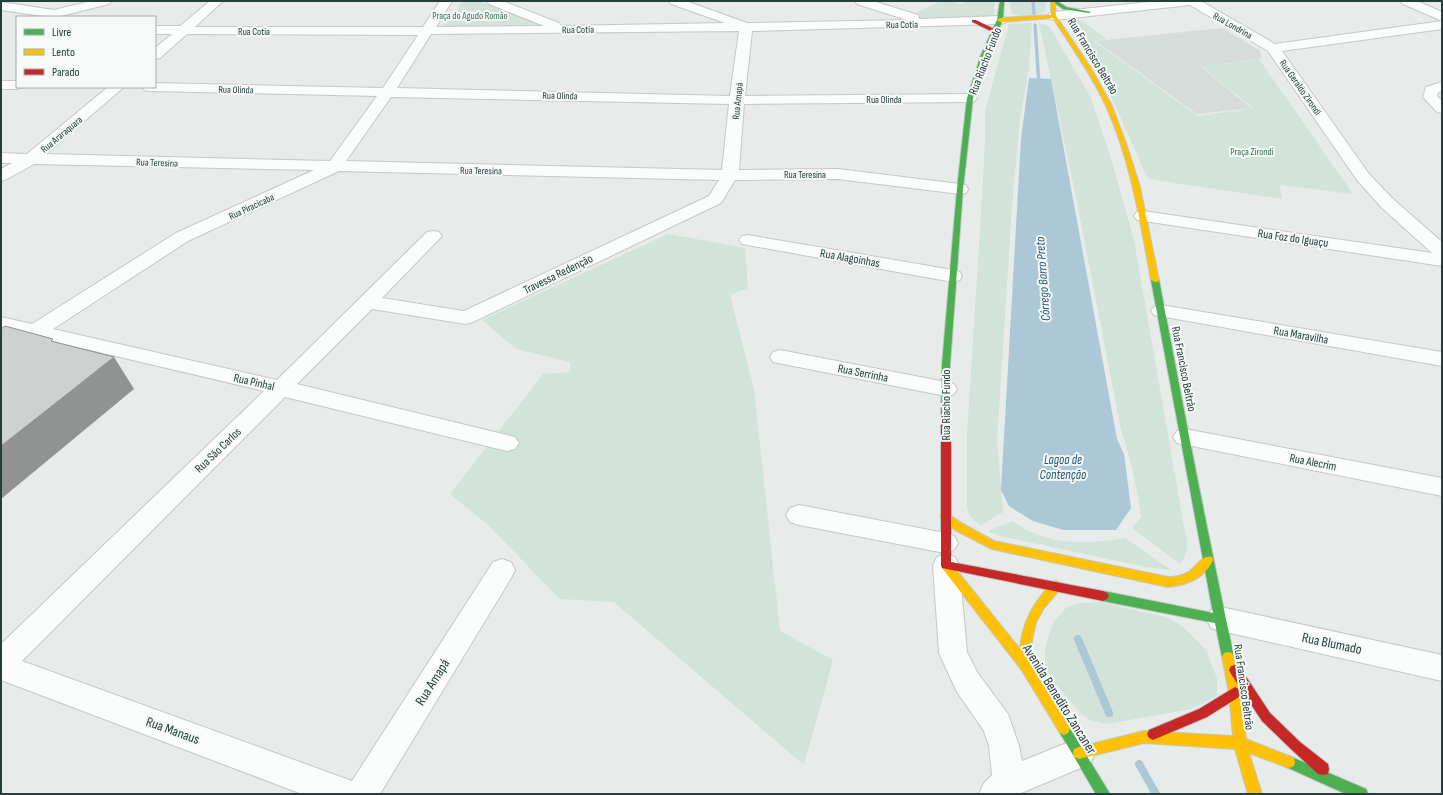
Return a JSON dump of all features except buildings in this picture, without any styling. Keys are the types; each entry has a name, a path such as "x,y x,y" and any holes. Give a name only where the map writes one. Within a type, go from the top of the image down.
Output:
{"main road":[{"path":"1002,1 998,26 1054,16 1053,1"},
{"path":"1053,1 1062,7 1070,9 1093,11"},
{"name":"Rua Francisco Beltrão","path":"1054,16 1088,68 1109,106 1137,187 1208,560 1222,619 1235,693 1240,743"},
{"name":"Rua Riacho Fundo","path":"946,554 946,365 960,189 970,98 984,55 998,26"},
{"path":"945,516 959,527 992,545 1168,582 1186,580 1193,577 1208,560"},
{"path":"946,554 1056,586 1222,619"},
{"name":"Avenida Benedito Zancaner","path":"946,554 1026,664 1103,794"},
{"path":"1026,664 1024,640 1030,619 1040,601 1056,586"},
{"path":"1229,660 1266,717 1296,746 1341,784"},
{"path":"1079,754 1107,745 1144,737 1203,713 1235,693"},
{"path":"1144,737 1240,743 1308,769 1361,794"},
{"path":"1240,743 1254,794"}],"street":[{"path":"1,6 51,15 105,1"},
{"path":"156,54 217,1"},
{"name":"Rua Piracicaba","path":"1,356 35,331 182,237 334,167 388,91 446,1"},
{"path":"494,1 563,30"},
{"path":"675,1 746,27"},
{"path":"861,1 930,23"},
{"path":"1093,11 1109,1"},
{"path":"1054,16 1192,1"},
{"name":"Rua Londrina","path":"1192,1 1274,48"},
{"path":"1407,1 1442,18"},
{"path":"875,24 884,8"},
{"name":"Rua Cotia","path":"156,30 563,30 974,21 998,26"},
{"name":"Rua Geraldo Zirondi","path":"1442,25 1274,48 1363,177 1387,203 1442,252"},
{"name":"Rua Amapá","path":"730,175 746,27"},
{"path":"1,85 16,85"},
{"path":"1442,86 1431,90 1430,97 1442,109"},
{"name":"Rua Olinda","path":"156,87 388,91 737,100 970,98"},
{"name":"Rua Araraquara","path":"1,176 32,158 116,88"},
{"name":"Rua Teresina","path":"1,158 334,167 730,175 838,174 960,189"},
{"name":"Travessa Redenção","path":"367,302 466,318 715,198 730,175"},
{"name":"Rua Foz do Iguaçu","path":"1143,216 1442,260"},
{"name":"Rua São Carlos","path":"1,663 281,388 433,236"},
{"name":"Rua Alagoinhas","path":"748,240 953,276"},
{"name":"Rua Maravilha","path":"1161,311 1442,359"},
{"name":"Rua Pinhal","path":"1,323 281,388 507,444"},
{"name":"Rua Serrinha","path":"780,357 946,389"},
{"name":"Rua Alecrim","path":"1185,437 1442,487"},
{"path":"799,515 946,554"},
{"name":"Rua Riacho Fundo","path":"946,554 953,653 967,682 997,724 1004,746 1002,788"},
{"name":"Rua Amapá","path":"362,794 502,570"},
{"name":"Rua Blumado","path":"1222,619 1442,668"},
{"name":"Rua Manaus","path":"1,667 344,794"},
{"path":"1002,788 1079,754"}],"shaded area":[{"path":"1222,28 1260,51 1262,58 1201,67 1251,108 1197,114 1096,41"}],"green space":[{"name":"Praça do Agudo Romão","path":"465,1 478,1 542,24 543,27 446,27 443,25 461,3"},
{"path":"941,1 961,4 967,1 995,1 994,17 929,20 912,15"},
{"path":"1010,1 1046,1 1045,11 1029,16 1011,14"},
{"name":"Praça Zirondi","path":"1072,19 1082,21 1107,39 1094,41 1198,116 1253,108 1202,67 1259,59 1353,194 1280,185 1282,199 1148,179 1100,72 1069,23"},
{"path":"1032,23 1029,69 1020,118 1012,207 997,440 1003,512 980,526 969,515 967,506 967,433 981,215 985,111 1009,24"},
{"path":"1039,23 1049,26 1091,98 1112,162 1134,240 1187,544 1185,556 1180,564 1132,528 1141,517 1138,495 1131,462 1121,430 1075,192"},
{"path":"668,234 745,248 748,288 730,295 754,389 780,631 833,660 804,765 614,602 560,599 487,524 450,494 543,374 570,372 570,362 516,349 482,320"},
{"path":"1013,521 1025,529 1039,535 1067,542 1096,542 1125,538 1171,570 1146,567 999,536 988,531"},
{"path":"1100,602 1169,618 1183,627 1206,650 1217,678 1217,696 1191,709 1107,724 1090,720 1078,711 1048,674 1045,660 1045,650 1054,621 1066,608 1077,603"}],"water":[{"name":"Lagoa de Contenção","path":"1029,78 1051,79 1117,439 1124,454 1131,508 1116,530 1063,530 1033,521 1009,506 1001,490 1021,139"}],"waterway":[{"name":"Córrego Barro Preto","path":"1033,1 1034,14"},
{"name":"Córrego Barro Preto","path":"1035,25 1039,85"},
{"path":"1078,639 1109,713"},
{"name":"Córrego Barro Preto","path":"1139,764 1156,794"}],"traffic: fast":[{"path":"946,415 946,365 960,189 970,98 984,55 1000,20 1002,1"},
{"path":"1054,1 1065,8 1089,12"},
{"path":"1155,280 1228,657"},
{"path":"1103,596 1221,619"},
{"path":"1064,729 1103,794"},
{"path":"1289,762 1361,794"}],"traffic: slow":[{"path":"1053,1 1054,16 1088,68 1109,106 1124,146 1137,187 1155,280"},
{"path":"1000,20 1054,16"},
{"path":"945,516 959,527 992,545 1168,582 1186,579 1200,570 1208,560"},
{"path":"946,565 1025,665 1064,729"},
{"path":"1025,665 1026,641 1031,622 1040,604 1056,586"},
{"path":"1228,657 1235,693 1240,743 1255,794"},
{"path":"1079,753 1144,737 1240,743 1289,762"}],"traffic: jam":[{"path":"974,21 995,31"},
{"path":"946,415 946,565"},
{"path":"946,565 1103,596"},
{"path":"1235,670 1266,717 1296,746 1323,769"},
{"path":"1153,734 1203,713 1235,693"}]}
